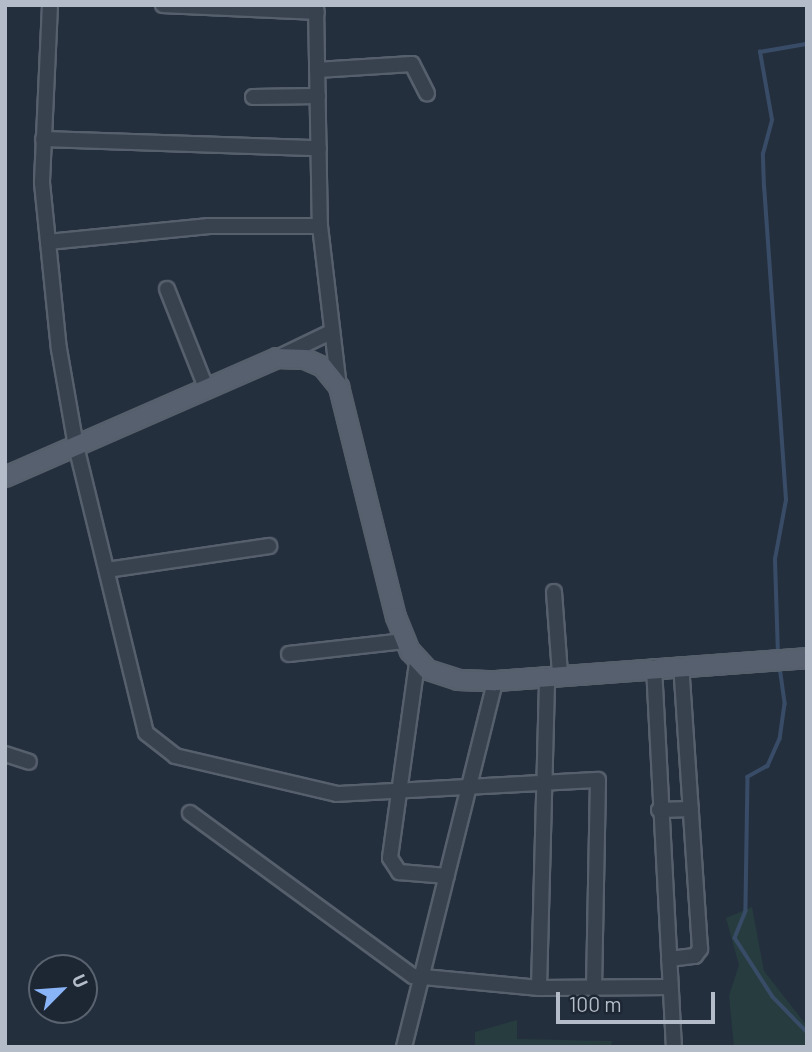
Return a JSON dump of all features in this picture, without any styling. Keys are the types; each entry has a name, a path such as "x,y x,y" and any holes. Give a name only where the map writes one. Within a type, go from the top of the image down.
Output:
{"main road":[{"path":"5,477 277,358 316,362 339,387 404,640 418,663 457,680 495,681 798,658"}],"street":[{"path":"50,5 43,139 48,242 76,446 142,723 163,749 310,790 396,791 547,779 598,780 602,788 594,989"},
{"path":"163,5 316,8 320,226 329,333 339,387"},
{"path":"317,70 412,64 427,93"},
{"path":"253,97 318,96"},
{"path":"43,139 319,148"},
{"path":"48,242 209,226 320,226"},
{"path":"167,289 207,390"},
{"path":"277,358 329,333"},
{"path":"107,570 269,546"},
{"path":"539,988 554,675 554,592"},
{"path":"289,654 404,640"},
{"path":"418,663 396,791 392,864 399,872 447,876"},
{"path":"668,959 700,951 681,666"},
{"path":"654,667 659,810 674,1047"},
{"path":"404,1047 425,979 447,876 495,681"},
{"path":"5,754 29,762"},
{"path":"659,810 691,809"},
{"path":"190,813 393,966 425,979 539,988 670,987"}],"green space":[{"path":"752,907 764,971 807,1026 807,1047 734,1047 729,996 739,965 726,918"},
{"path":"517,1020 517,1039 612,1041 611,1047 475,1047 475,1032"}],"waterway":[{"path":"778,656 775,559 786,500 764,188 763,154 772,120 760,52 807,44"},
{"path":"780,667 785,704 780,739 768,766 748,777 746,911 735,938 773,997 807,1032"}]}
